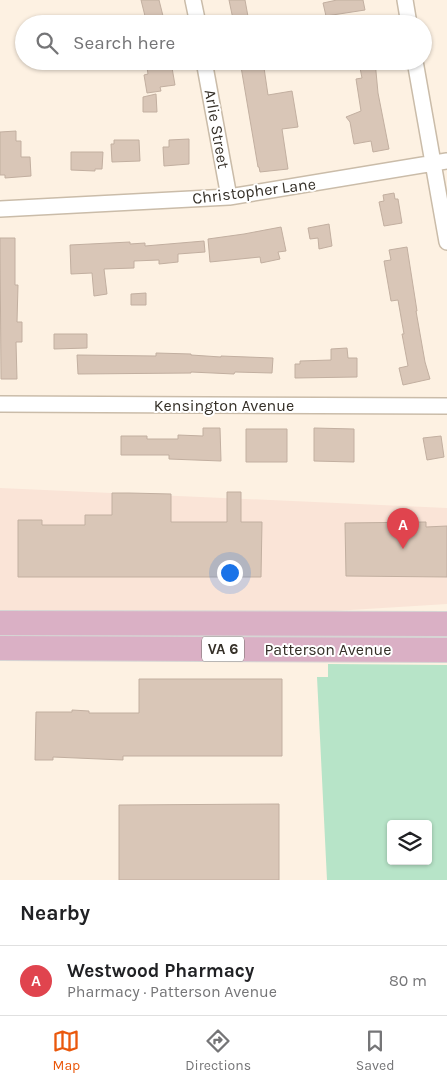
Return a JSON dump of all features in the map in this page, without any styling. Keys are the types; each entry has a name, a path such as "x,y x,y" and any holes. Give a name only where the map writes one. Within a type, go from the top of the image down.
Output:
{"main road":[{"name":"Patterson Avenue","path":"0,623 447,624"},
{"name":"Patterson Avenue","path":"0,648 447,650"}],"street":[{"path":"194,0 196,15"},
{"path":"405,0 408,15"},
{"name":"Arlie Street","path":"206,70 229,198"},
{"path":"417,70 440,162 447,242"},
{"name":"Christopher Lane","path":"0,209 229,198 440,162"},
{"name":"Kensington Avenue","path":"0,404 447,406"}],"shaded area":[{"path":"0,488 447,508 447,604 0,632"}],"green space":[{"path":"328,664 447,665 447,880 327,880 317,677 328,677"}],"building":[{"path":"141,0 159,0 163,15 145,15"},
{"path":"229,0 245,0 248,15 232,15"},
{"path":"337,0 363,0 365,10 326,15 323,3"},
{"path":"147,70 172,70 175,85 160,87 161,91 147,93 144,75 148,74"},
{"path":"242,70 264,70 268,95 292,91 298,127 282,129 288,169 260,172"},
{"path":"360,70 376,70 378,93 389,149 373,152 371,141 354,144 350,122 346,117 361,111 356,79 362,78"},
{"path":"156,94 157,112 143,112 143,97"},
{"path":"16,131 16,141 21,141 21,157 30,157 31,176 5,178 5,175 0,175 0,132"},
{"path":"189,139 189,164 164,166 163,147 169,147 169,140"},
{"path":"114,140 139,140 140,161 112,162 111,144 114,144"},
{"path":"71,152 103,152 102,169 95,169 95,171 71,170"},
{"path":"394,193 395,199 398,199 402,223 384,226 379,202 384,201 383,195"},
{"path":"329,224 332,246 319,249 318,238 310,239 308,228"},
{"path":"281,227 286,251 278,252 280,259 261,263 260,257 210,262 208,239"},
{"path":"0,238 15,238 15,285 18,285 17,322 22,322 22,342 16,342 17,379 1,379"},
{"path":"204,241 205,252 178,254 178,262 159,264 159,260 134,261 134,268 104,269 107,294 94,296 92,273 71,274 70,245 130,242 130,244 145,243 145,246"},
{"path":"407,247 416,311 430,379 403,385 399,368 408,366 402,334 404,334 398,300 391,301 384,261 391,260 389,250"},
{"path":"146,293 146,305 131,305 131,294"},
{"path":"54,334 87,334 87,348 54,349"},
{"path":"347,348 348,358 357,358 357,377 295,378 295,364 300,364 300,361 331,360 331,349"},
{"path":"156,353 273,358 272,373 78,374 77,355 156,356"},
{"path":"203,428 220,428 221,461 169,459 169,455 121,455 121,436 147,436 147,439 178,439 178,435 203,436"},
{"path":"314,428 354,429 354,462 314,461"},
{"path":"246,429 287,429 287,462 246,462"},
{"path":"441,436 444,457 427,460 423,438"},
{"path":"227,492 241,492 241,522 262,522 261,577 18,577 18,520 42,520 42,525 85,525 85,515 112,515 112,493 129,493 171,494 171,522 227,522"},
{"path":"426,522 426,527 447,526 447,577 346,576 345,523"},
{"path":"139,679 282,679 282,756 123,756 123,760 53,757 53,760 35,760 36,712 72,712 72,710 89,711 89,713 139,713"},
{"path":"279,804 279,880 119,880 119,805"}],"place":[{"name":"Westwood Pharmacy","path":"403,549"}]}
